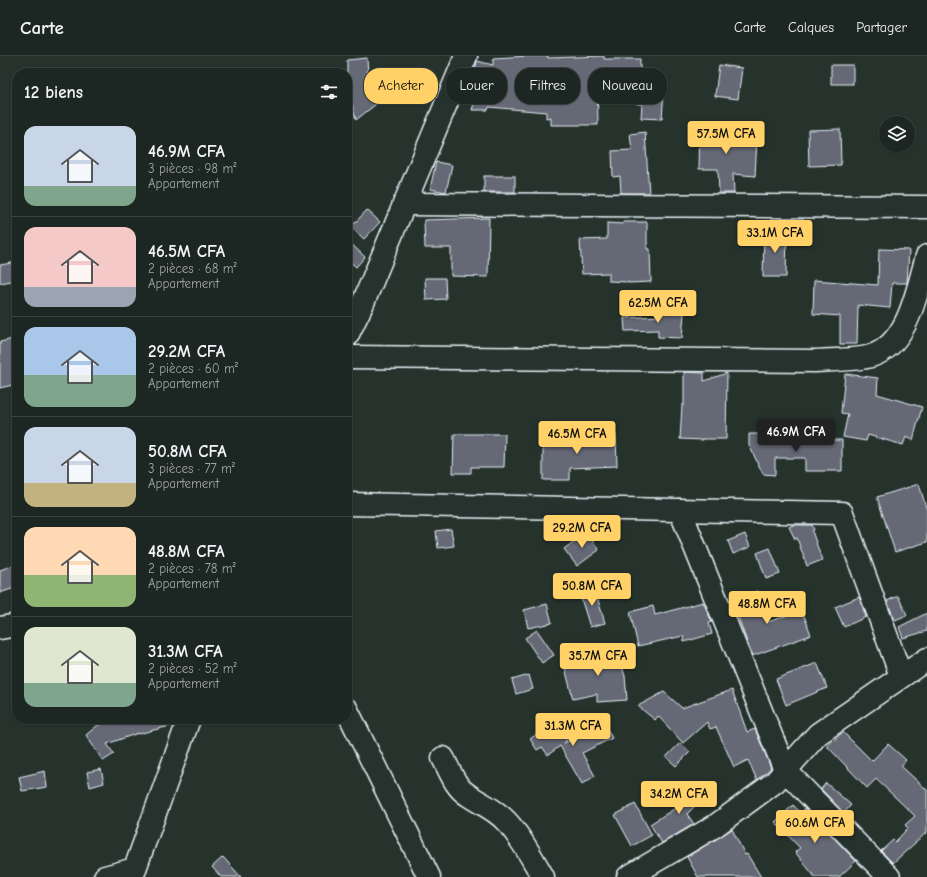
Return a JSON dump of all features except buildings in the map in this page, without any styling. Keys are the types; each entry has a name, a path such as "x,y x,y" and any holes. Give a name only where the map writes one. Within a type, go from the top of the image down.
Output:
{"street":[{"path":"352,326 363,303 466,56"},
{"path":"404,204 927,207"},
{"path":"352,356 816,361 870,357 884,350 896,340 907,321 927,256"},
{"path":"352,504 842,512 901,676"},
{"path":"680,510 785,770 889,877"},
{"path":"0,628 12,626"},
{"path":"628,877 715,826 775,782 818,734 927,659"},
{"path":"352,720 429,877"},
{"path":"105,877 134,873 187,724"},
{"path":"443,758 456,784 467,795 491,808 506,821 526,848 543,877"}]}
